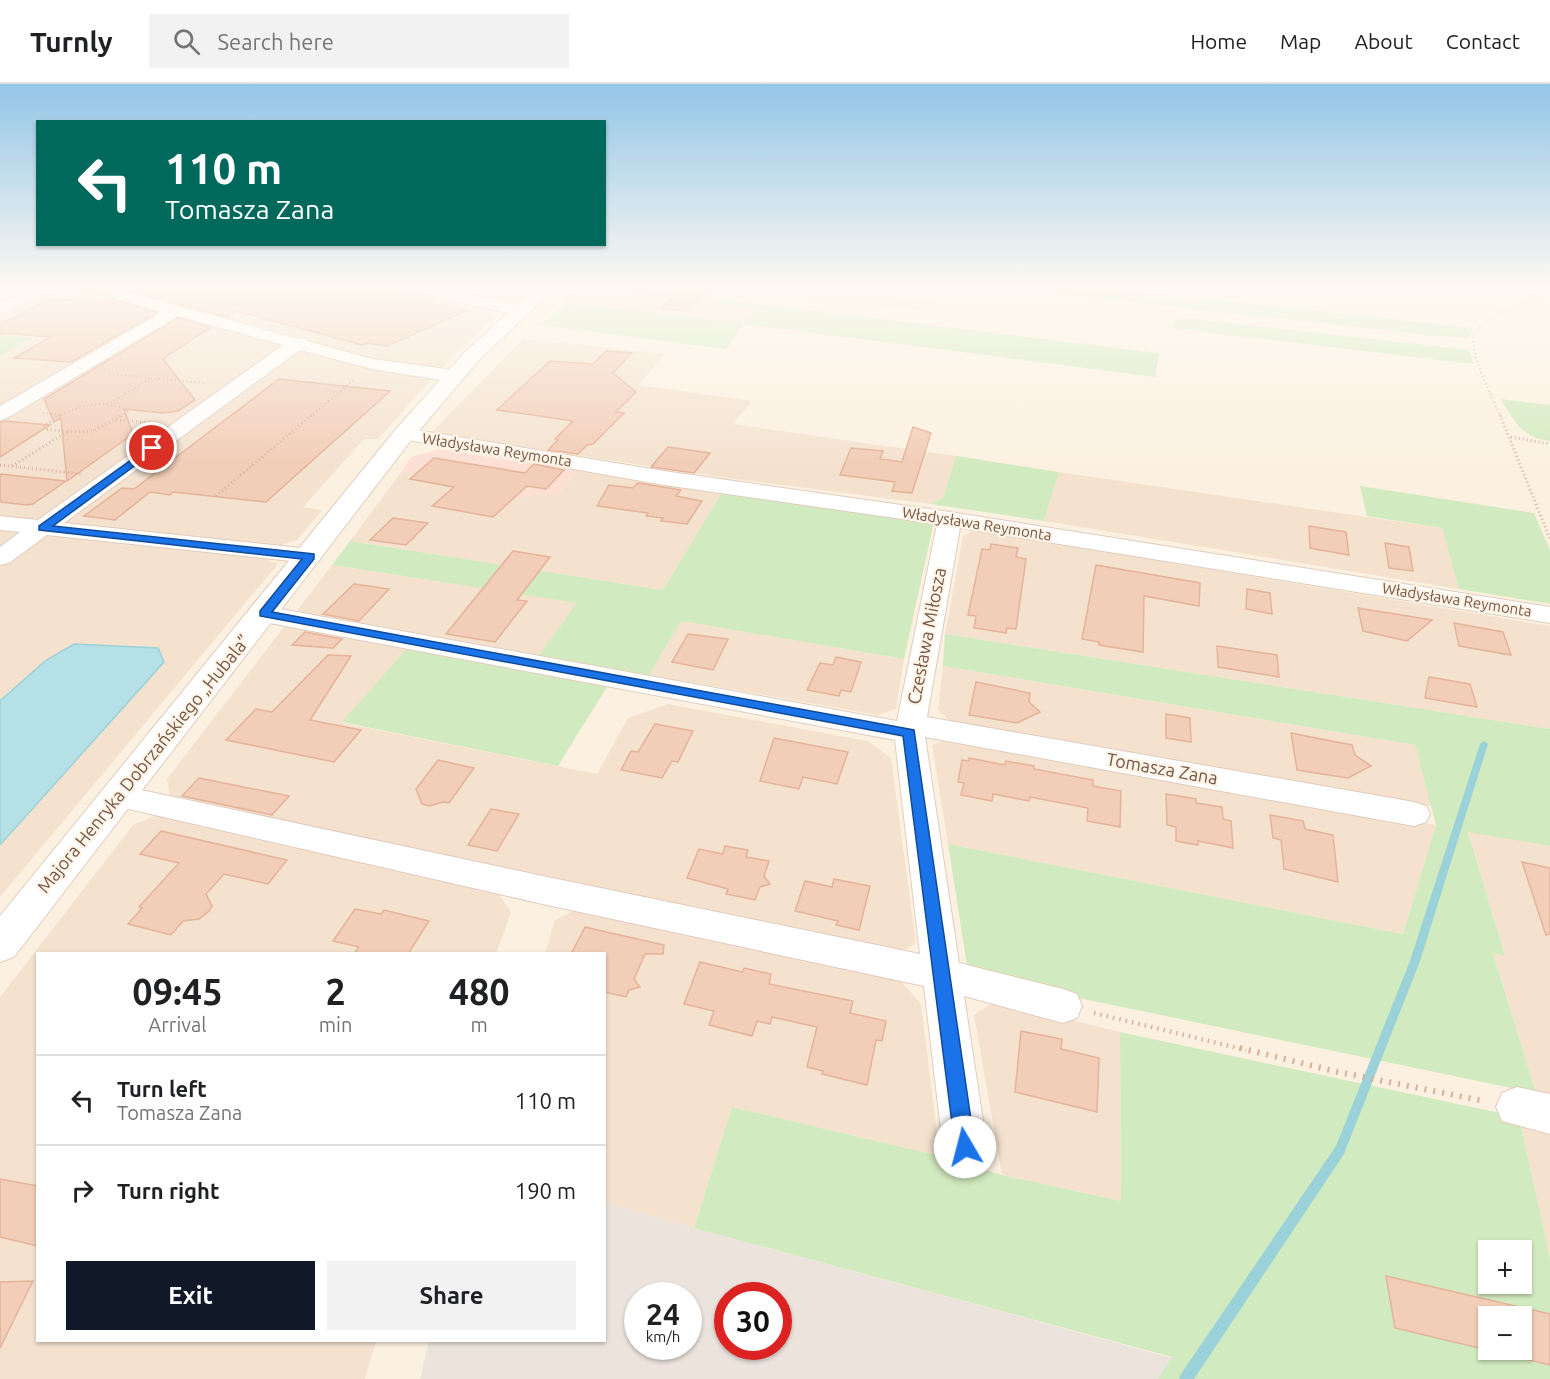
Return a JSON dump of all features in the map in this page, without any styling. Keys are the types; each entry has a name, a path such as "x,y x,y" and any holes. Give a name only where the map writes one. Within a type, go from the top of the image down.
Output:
{"street":[{"path":"4,412 114,346"},
{"path":"0,558 293,346"},
{"path":"314,346 372,364 453,376"},
{"name":"Majora Henryka Dobrzańskiego „Hubala”","path":"0,945 405,435 453,376 483,346"},
{"name":"Władysława Reymonta","path":"405,435 664,478 950,519 1550,615"},
{"name":"Czesława Miłosza","path":"950,519 910,728 965,1147"},
{"path":"0,523 310,556"},
{"name":"Tomasza Zana","path":"264,614 1414,814"},
{"path":"118,796 537,890 941,974 1063,1006"}],"path":[{"path":"1473,346 1550,539"},
{"path":"216,496 372,364"},
{"path":"74,370 214,383"},
{"path":"108,405 151,378"},
{"path":"86,403 122,407 129,411 102,429 84,434 47,429 44,426 61,415 86,403"},
{"path":"4,412 61,415"},
{"path":"116,420 158,423"},
{"path":"12,466 67,432"},
{"path":"1510,437 1550,444"},
{"path":"0,465 86,474"},
{"path":"1063,1006 1409,1088 1534,1110"}],"shaded area":[{"path":"18,346 465,346 436,374 378,439 364,439 303,507 322,510 296,541 285,543 268,561 278,564 0,897 0,356"},
{"path":"516,346 594,346 666,354 638,385 752,401 733,424 956,456 943,498 931,504 727,478 431,433"},
{"path":"440,449 577,471 558,496 535,493 523,498 410,479 416,473 402,471 411,457"},
{"path":"402,471 417,473 411,479 523,498 535,493 558,496 577,471 721,494 663,590 350,541"},
{"path":"1059,472 1442,528 1459,589 1044,521"},
{"path":"976,530 1550,626 1550,729 945,634 963,536"},
{"path":"332,565 577,603 539,655 296,612"},
{"path":"681,621 904,659 896,709 878,715 649,675"},
{"path":"287,623 410,645 343,723 597,774 628,718 668,704 868,741 891,758 916,943 897,955 170,797 167,779"},
{"path":"943,666 1415,745 1431,806 950,721 938,710"},
{"path":"951,737 1436,825 1403,934 948,844 932,745"},
{"path":"157,815 497,891 511,912 497,952 36,952 36,1342 376,1342 365,1379 0,1379 0,997 133,825"},
{"path":"1468,831 1550,846 1550,1096 1536,1093 1493,952 1505,956"},
{"path":"580,908 900,980 921,1004 940,1156 732,1107 694,1228 606,1202 606,952 546,952 555,920"},
{"path":"995,1001 1120,1032 1121,1201 1002,1175 974,1015"},
{"path":"1519,1117 1550,1125 1550,1258"},
{"path":"606,1202 1172,1358 1158,1379 420,1379 429,1342 606,1342"}],"green space":[{"path":"0,346 18,346 0,356"},
{"path":"706,346 728,346 726,349"},
{"path":"918,346 1105,346 1159,353 1155,377"},
{"path":"1326,346 1437,346 1469,350 1473,364"},
{"path":"1500,399 1550,405 1550,441 1525,432"},
{"path":"956,456 1059,472 1044,521 931,504 943,498"},
{"path":"1360,486 1534,513 1550,550 1550,604 1459,589 1442,528 1367,516"},
{"path":"721,494 934,522 904,659 681,621 649,675 539,655 577,603 332,565 350,541 663,590"},
{"path":"945,634 1550,729 1550,846 1468,832 1505,956 1493,953 1536,1093 1069,996 968,972 948,844 1403,934 1436,825 1415,745 943,666"},
{"path":"410,645 610,682 558,766 342,722"},
{"path":"1120,1032 1519,1117 1550,1258 1550,1379 1158,1379 1172,1357 694,1228 732,1107 940,1156 1002,1175 1121,1201"}],"water":[{"path":"74,644 158,648 164,662 0,845 0,701 45,661"}],"building":[{"path":"34,346 98,346 71,362 14,358"},
{"path":"131,346 182,346 163,359 195,400 178,411 162,413 124,409 133,434 67,481 61,418 54,422 44,399"},
{"path":"606,351 632,353 613,373 636,392 616,412 624,413 593,444 587,445 578,454 548,450 558,440 555,439 573,421 497,410 550,361 593,364"},
{"path":"279,379 390,391 266,502 173,492 170,495 150,492 115,520 84,516 122,488 134,489"},
{"path":"0,422 50,425 0,457"},
{"path":"913,427 931,433 912,493 892,491 895,482 840,475 851,448 883,451 880,459 902,462"},
{"path":"668,447 710,453 694,473 651,467"},
{"path":"434,458 525,473 534,464 564,470 546,489 527,486 493,517 432,506 454,487 410,479"},
{"path":"0,474 66,481 33,504 27,505 0,502"},
{"path":"638,483 681,490 676,496 702,501 687,524 661,521 663,518 646,516 648,513 597,506 609,485 633,488"},
{"path":"393,518 428,523 406,545 370,540"},
{"path":"1309,526 1346,532 1349,555 1310,548"},
{"path":"1385,543 1409,547 1413,571 1389,568"},
{"path":"991,544 1018,548 1016,557 1026,559 1016,629 1007,628 1006,633 974,628 976,616 968,615 982,549 990,550"},
{"path":"513,551 550,557 517,600 527,601 495,642 446,634"},
{"path":"1096,565 1200,583 1199,606 1144,596 1143,652 1099,645 1099,642 1082,639"},
{"path":"354,584 389,589 359,621 323,614"},
{"path":"1247,589 1270,593 1272,614 1246,609"},
{"path":"1358,608 1432,620 1407,641 1363,631"},
{"path":"1454,623 1503,632 1511,655 1459,646"},
{"path":"305,632 342,639 333,648 292,645"},
{"path":"688,634 728,639 713,670 672,662"},
{"path":"1217,646 1277,655 1279,677 1218,667"},
{"path":"328,655 351,656 310,720 361,730 334,762 226,740 256,709 272,712"},
{"path":"836,657 861,662 851,692 841,690 839,696 807,690 820,663 833,665"},
{"path":"1429,677 1470,684 1477,707 1425,698"},
{"path":"976,682 1030,693 1029,702 1040,712 1017,723 969,715"},
{"path":"1166,714 1190,718 1191,742 1166,738"},
{"path":"655,724 693,731 678,762 672,761 662,778 621,770 631,751 638,752"},
{"path":"1291,733 1352,745 1355,755 1371,766 1348,778 1297,770"},
{"path":"774,738 848,752 837,784 803,777 799,789 760,781"},
{"path":"969,758 1005,765 1006,761 1034,766 1034,769 1093,780 1093,786 1121,791 1120,827 1087,821 1088,808 1030,797 1029,801 993,794 992,801 961,795 964,783 958,782 962,760 969,761"},
{"path":"438,760 474,768 449,803 443,802 430,806 422,804 416,789"},
{"path":"199,778 289,796 272,815 182,796"},
{"path":"1166,794 1196,799 1196,803 1222,807 1223,819 1231,821 1233,848 1198,841 1198,845 1176,841 1176,827 1167,825"},
{"path":"491,809 519,814 497,851 468,845"},
{"path":"1270,815 1303,821 1305,829 1333,835 1338,882 1284,869 1281,840 1273,838"},
{"path":"161,831 287,860 268,884 224,874 206,894 212,906 208,912 199,919 183,921 171,935 128,924 142,908 139,907 179,863 140,854"},
{"path":"725,846 748,850 746,857 769,861 764,876 770,884 760,887 755,900 726,894 728,889 687,878 699,849 723,854"},
{"path":"1522,862 1550,868 1550,934 1546,935"},
{"path":"834,879 870,886 859,930 836,925 838,921 795,911 805,881 832,887"},
{"path":"355,909 381,914 384,910 429,921 409,952 355,952 359,947 333,941"},
{"path":"585,927 664,945 663,954 645,954 634,979 640,987 629,990 626,997 606,992 606,952 572,952"},
{"path":"700,962 742,972 744,968 771,974 769,984 853,1001 850,1013 886,1021 882,1041 876,1040 867,1085 822,1074 823,1071 807,1067 817,1027 772,1017 770,1024 757,1021 752,1036 709,1025 714,1011 684,1004"},
{"path":"1021,1031 1062,1039 1061,1049 1099,1058 1097,1112 1015,1092"},
{"path":"0,1179 36,1186 36,1246 0,1237"},
{"path":"1386,1276 1515,1306 1478,1306 1478,1348 1395,1328"},
{"path":"33,1281 0,1348 0,1282"},
{"path":"1532,1310 1550,1314 1550,1365 1529,1360 1532,1360"}],"waterway":[{"path":"1186,1379 1340,1150 1415,961 1484,744"}],"route":[{"path":"152,448 43,528 310,556 264,614 909,733 965,1147"}]}
